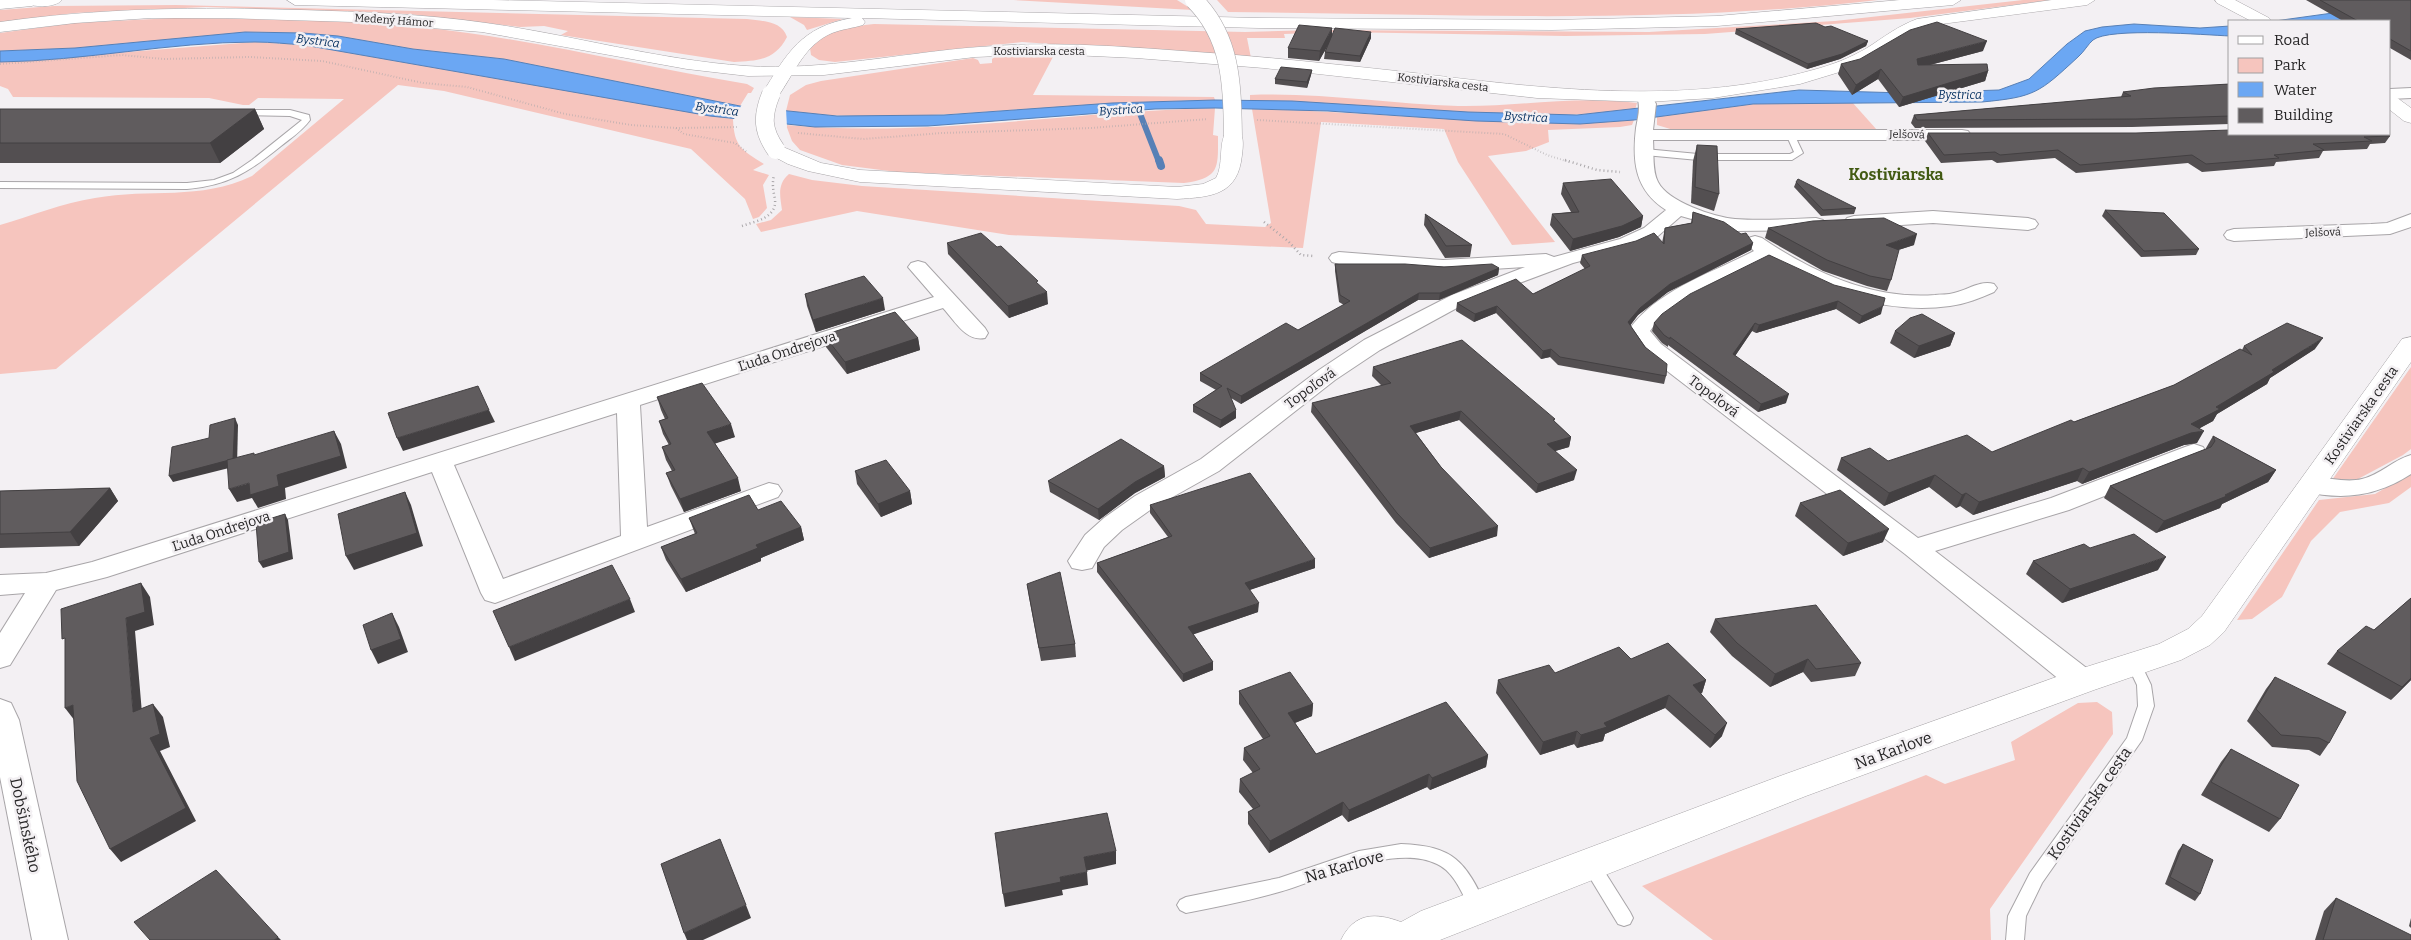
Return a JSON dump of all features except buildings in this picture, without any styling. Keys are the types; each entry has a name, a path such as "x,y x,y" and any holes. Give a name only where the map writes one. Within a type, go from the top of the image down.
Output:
{"main road":[{"path":"1,4 54,0"},
{"path":"296,0 968,16 1552,25 1668,23 1798,15 1953,0"},
{"path":"629,0 1238,16 1397,24"},
{"path":"834,0 863,5"},
{"path":"968,16 912,21 855,22 832,27 818,33 800,47 771,94 764,112 762,126 767,138 776,150 799,162 828,170 884,177 1056,188 1209,191 1223,184 1229,177 1232,136 1227,62 1221,35 1209,13 1194,0"},
{"name":"Kostiviarska cesta","path":"785,70 889,62 1000,49 1057,49 1269,64 1539,93 1646,100 1732,90 1805,78 1848,65 1864,57 1901,30 1918,24 1950,17 2086,0"},
{"path":"2223,0 2261,20"},
{"path":"691,10 725,16 760,17 785,22 798,34 800,47"},
{"name":"Medený Hámor","path":"0,27 80,17 161,13 266,13 379,18 505,30 715,67 751,71 785,70"},
{"path":"2391,103 2411,117"},
{"name":"Kostiviarska cesta","path":"2082,681 2170,652 2199,637 2213,624 2411,344"},
{"name":"Na Karlove","path":"1404,940 1435,923 1793,786 2082,681"},
{"path":"1360,940 1374,932 1389,934 1400,940"}],"street":[{"path":"2391,94 2411,93"},
{"path":"1646,100 1646,175 1649,184 1661,198 1678,209 1733,225 1784,225 1933,217 2028,224"},
{"name":"Jelšová","path":"1645,137 1790,134 1978,135"},
{"name":"Topoľová","path":"1082,561 1094,541 1113,524 1144,502 1210,465 1326,375 1372,345 1459,299 1566,259 1627,243 1651,232 1678,209"},
{"name":"Jelšová","path":"2234,235 2371,230 2390,228 2411,220"},
{"path":"1733,225 1767,252 1801,271 1834,284 1882,298 1910,301 1949,300 1987,288"},
{"name":"Topoľová","path":"1767,252 1674,300 1641,325 1639,331 1653,349 1914,548"},
{"name":"Topoľová","path":"1339,258 1443,266 1566,259"},
{"path":"918,267 977,333"},
{"name":"Ľuda Ondrejova","path":"0,585 46,583 97,570 947,300"},
{"path":"628,402 634,541"},
{"path":"1914,548 2060,504 2194,452"},
{"path":"440,462 495,593 769,491"},
{"path":"2312,485 2357,490 2372,486 2411,463"},
{"path":"1914,548 2082,681"},
{"path":"0,657 46,583"},
{"name":"Dobšinského","path":"0,711 4,720 50,940"}],"lane":[{"path":"0,186 187,186 212,183 225,180 248,170 306,120 306,117 290,113 230,112"},
{"name":"Kostiviarska cesta","path":"2015,940 2017,916 2036,878 2134,740 2146,706 2144,685 2134,664"},
{"name":"Na Karlove","path":"1186,906 1278,885 1385,853 1407,851 1440,857 1456,867 1478,907"},
{"path":"1590,864 1624,918"}],"path":[{"path":"0,64 122,55 164,59 250,57 322,61 423,84 468,87 565,114 631,125 676,128 684,134 734,143 742,151 750,153"},
{"path":"804,134 863,139 1211,118"},
{"path":"1251,119 1504,134 1547,155 1597,170 1646,175"},
{"path":"742,226 768,216 774,209 775,202 771,186 774,175 799,162"},
{"path":"1264,222 1288,241 1301,255"}],"green space":[{"path":"1013,0 1177,0 1193,10"},
{"path":"1217,0 1878,0 1797,8 1715,13 1472,16 1228,12"},
{"path":"2023,0 2052,0 1910,18 1705,34 1565,36 1339,32 1284,34 1285,38 1247,38 1251,58 1022,42 835,62 819,60 811,55 810,48 824,37 839,30 874,24 1245,32 1313,30 1649,32 1835,21"},
{"path":"176,5 747,19 765,21 776,25 781,28 787,37 777,50 765,58 734,62 561,35 568,31 544,26 520,27 409,14 206,7 74,13 0,23 0,10 54,6"},
{"path":"790,17 843,19 807,30 804,25"},
{"path":"174,18 358,22 432,28 538,44 747,84 754,88 751,93 748,93 740,106 504,59 413,49 338,36 303,33 245,32 75,48 0,51 0,33 73,23"},
{"path":"255,42 304,45 733,119 737,142 745,151 764,164 753,170 769,175 763,185 767,208 759,217 753,219 745,199 691,149 444,91 398,85 56,369 0,374 0,225 83,200 115,195 213,189 233,184 252,176 344,99 258,98 249,105 243,105 209,98 13,97 8,89 0,86 0,62"},
{"path":"1054,55 1033,95 1214,97 1215,100 1120,103 906,116 846,116 786,111 790,95 806,85 821,81 973,58 978,60 980,64 992,63 992,59 996,56"},
{"path":"1250,95 1302,95 1458,106 1592,100 1637,103 1635,110 1587,114 1491,114 1250,101"},
{"path":"1852,102 1877,130 1677,131 1657,125 1657,117 1753,104"},
{"path":"1215,108 1213,135 1218,136 1217,164 1211,174 1196,181 1184,183 897,172 842,165 800,150 792,141 786,125 840,128 947,126 1162,110"},
{"path":"1252,109 1491,121 1586,122 1634,120 1632,125 1620,127 1548,130 1549,142 1526,151 1488,156 1555,242 1512,245 1458,162 1444,129 1321,122 1303,248 1009,235 857,211 761,232 756,224 771,220 782,210 781,186 789,174 812,180 862,186 1179,206 1196,210 1206,224 1265,227 1271,223"},
{"path":"2411,367 2411,449 2358,479 2332,480"},
{"path":"2411,473 2411,487 2389,503 2340,512 2311,541 2282,597 2252,619 2237,620 2319,500 2375,494"},
{"path":"2097,702 2112,712 2113,734 1990,909 1991,940 1713,940 1642,886 1926,775 1945,784 2015,760 2011,742 2078,703"}],"water":[{"path":"2347,11 2357,20 2282,20"},
{"name":"Bystrica","path":"2134,24 2200,28 2228,26 2228,36 2137,33 2102,36 2093,40 2080,55 2044,86 2025,95 2000,100 1982,102 1753,104 1634,120 1580,124 1476,121 1328,111 1215,108 1155,109 928,126 815,127 710,116 304,45 261,42 223,43 32,61 0,62 0,51 75,48 245,32 303,33 338,36 413,49 504,59 740,106 837,116 944,115 1112,103 1215,100 1292,101 1468,112 1577,115 1799,90 1905,93 1999,90 2029,79 2067,44 2085,31 2102,27"}],"pier":[{"path":"742,104 786,109 787,127 733,121"}],"waterway":[{"name":"Bystrica","path":"1137,106 1159,162"},
{"path":"1159,160 1161,166"}],"district":[{"name":"Kostiviarska","path":"1896,174"}]}
